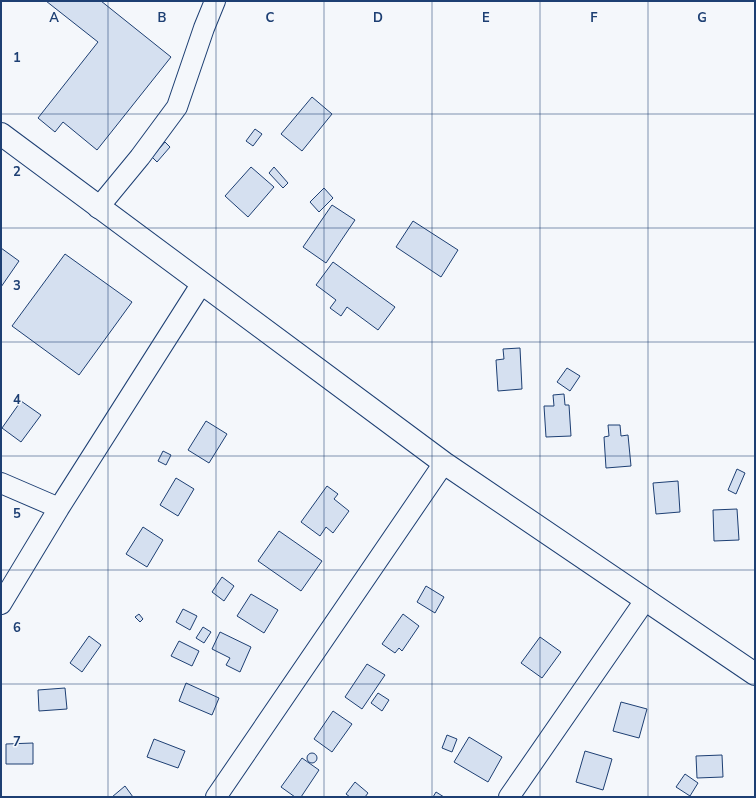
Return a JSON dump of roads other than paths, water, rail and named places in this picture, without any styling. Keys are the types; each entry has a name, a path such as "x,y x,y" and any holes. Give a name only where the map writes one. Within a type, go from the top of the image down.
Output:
{"main road":[{"path":"1,134 98,208 202,283 444,463 755,674"}],"street":[{"path":"98,208 140,158 177,107 204,28 215,1"},
{"path":"1,604 59,508 202,283"},
{"path":"216,797 444,463"},
{"path":"1,483 59,508"},
{"path":"509,797 646,599"}]}
